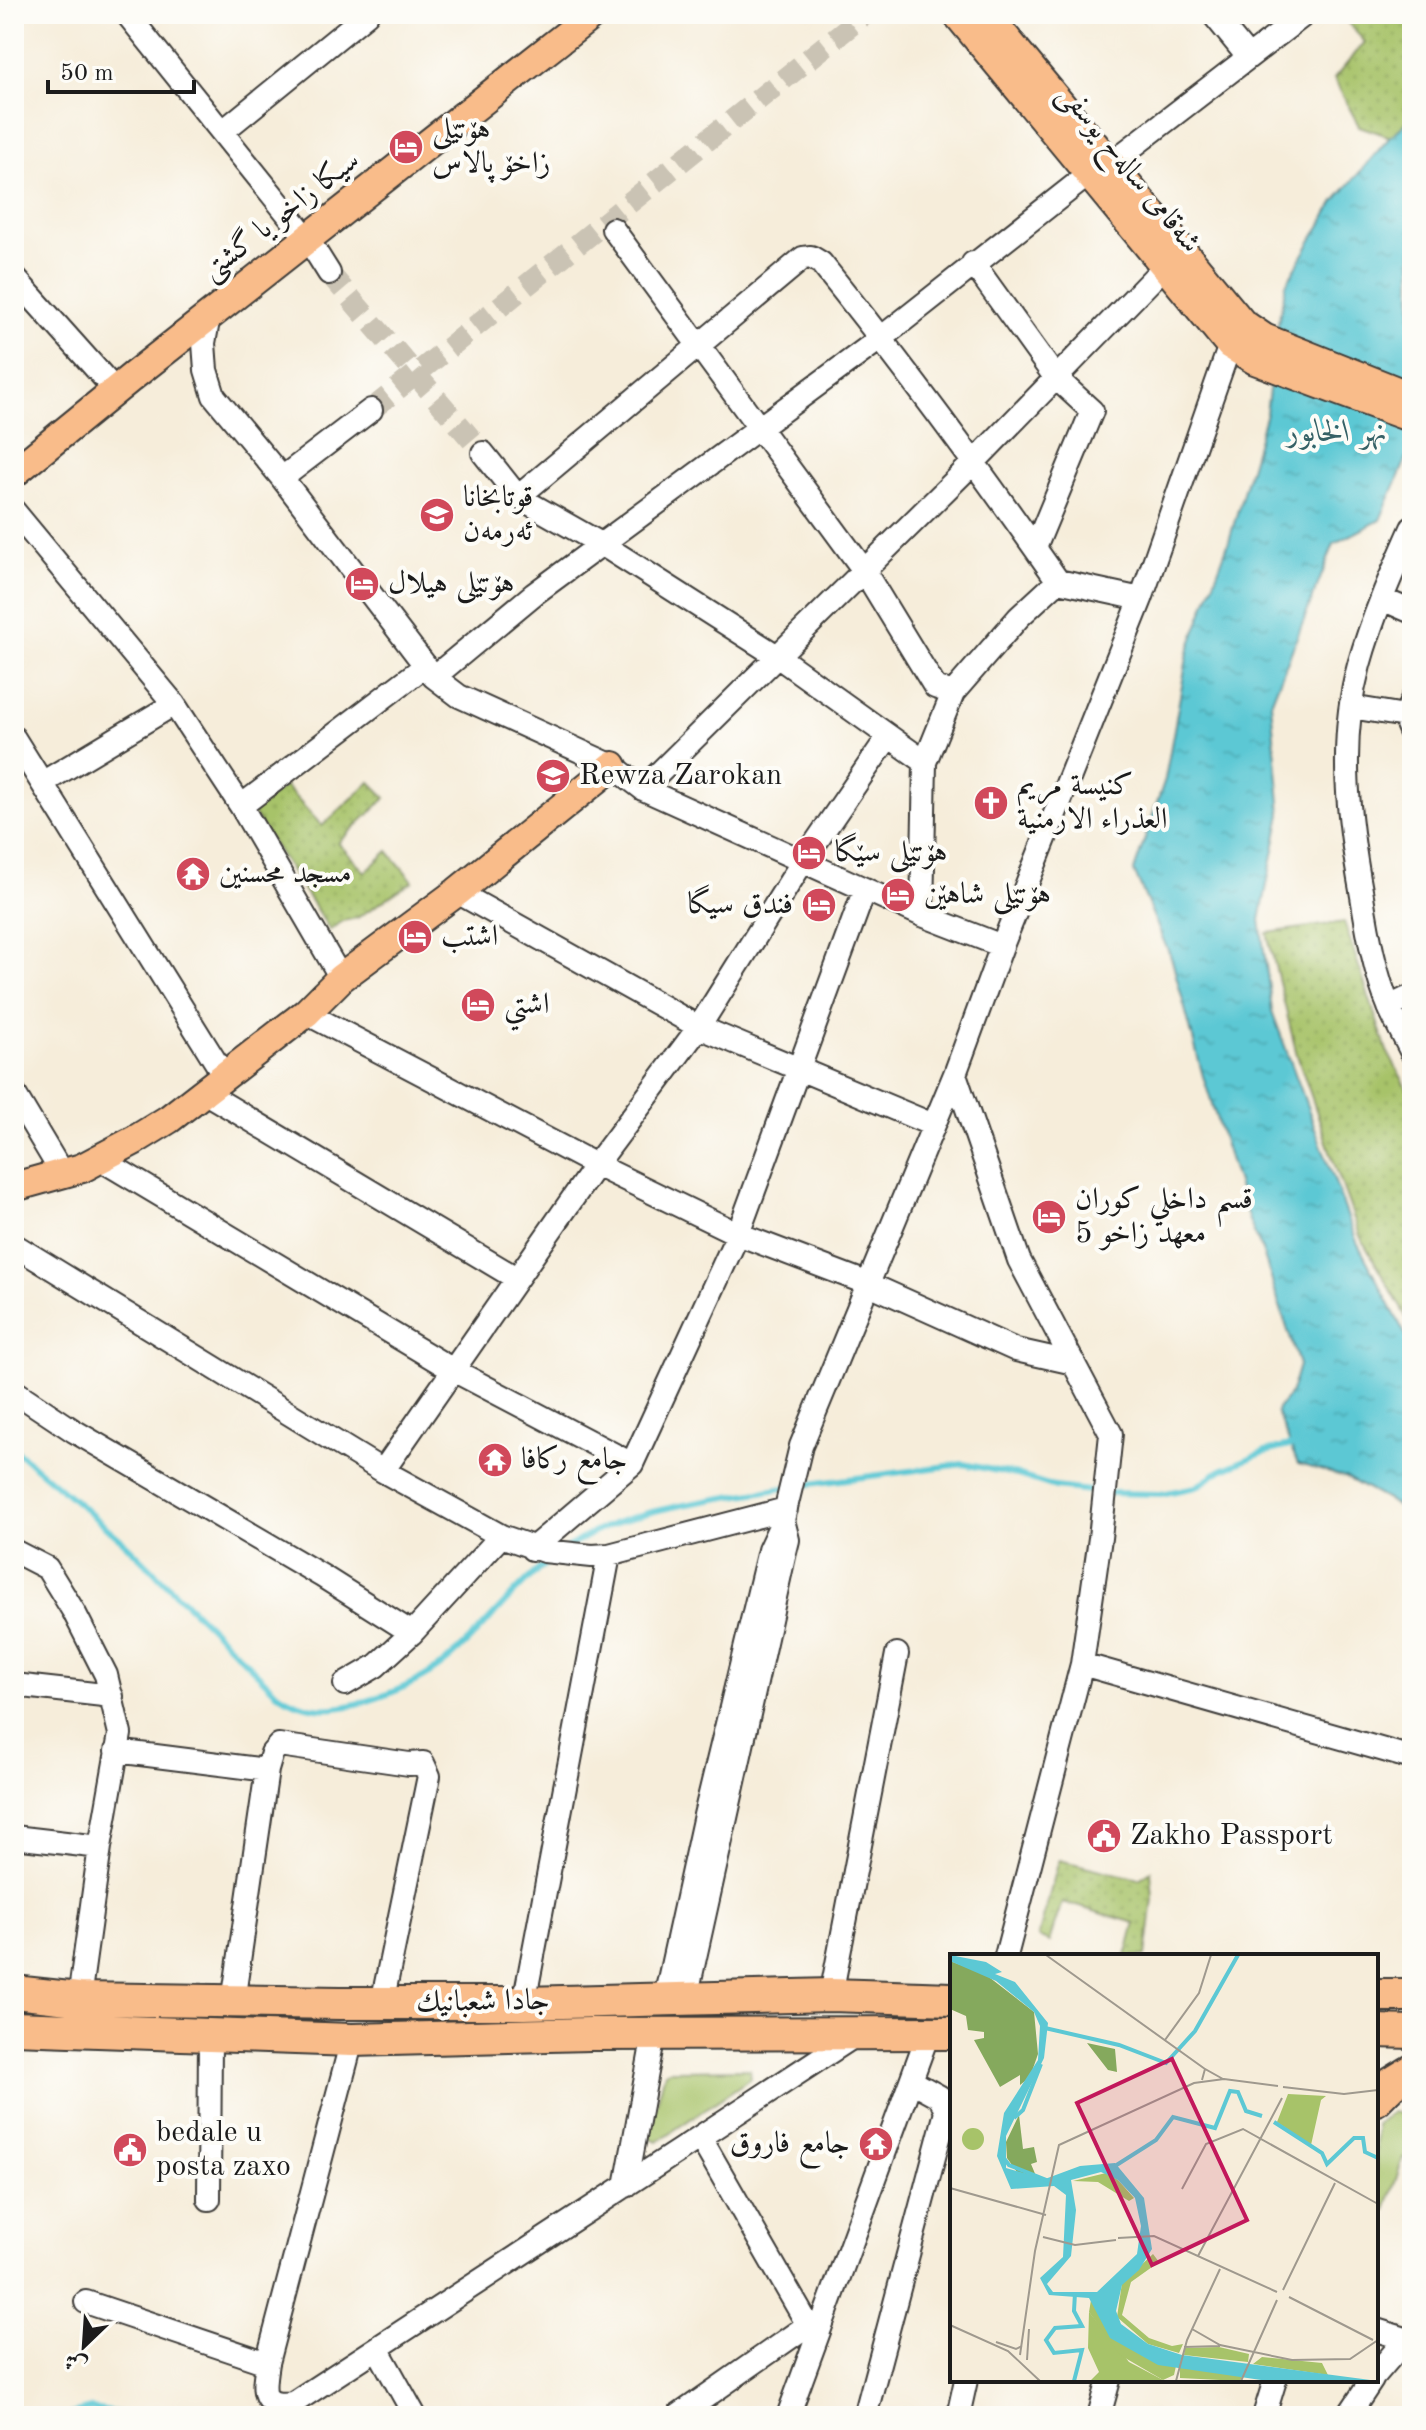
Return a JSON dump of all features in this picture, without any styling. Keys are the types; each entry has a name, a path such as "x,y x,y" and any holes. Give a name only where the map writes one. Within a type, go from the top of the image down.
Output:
{"highway":[{"name":"جادا شعبانيك","path":"14,1992 79,1999 233,2002 524,2003 831,1995 950,1999"},
{"name":"جادا شعبانيك","path":"14,2028 352,2040 654,2034 940,2033"},
{"path":"1378,2097 1391,2084 1412,2071"}],"main road":[{"name":"شەقامی سالەح یوسفی","path":"957,14 1232,313 1259,349"},
{"name":"شەقامی سالەح یوسفی","path":"986,14 1165,266 1230,345 1259,349"},
{"name":"سیکا زاخو یا گشتى","path":"14,473 580,18"},
{"path":"1259,349 1412,397"},
{"path":"1259,349 1412,418"},
{"path":"14,1187 63,1175 100,1159 169,1119 306,1013 341,978 457,892 613,766"}],"street":[{"path":"222,132 367,14"},
{"path":"1213,14 1248,57"},
{"path":"241,806 761,428 881,338 973,263 1305,14"},
{"path":"135,17 307,238 329,273"},
{"path":"613,229 863,569 935,687 953,693"},
{"path":"518,497 803,258 811,257 821,263 881,338 1058,581 1141,599"},
{"path":"973,263 1055,377 1092,411 1035,548"},
{"path":"643,789 974,462 1165,266"},
{"path":"17,286 115,390"},
{"path":"209,316 204,343 206,370 214,396 282,478 429,671 459,696 613,766 643,789 922,915 1002,946"},
{"path":"676,1998 788,1540 785,1512 801,1446 955,1074 1002,946 1141,599 1230,345"},
{"path":"282,478 371,410"},
{"path":"483,453 518,497 603,545 777,656 925,762"},
{"path":"14,511 174,704 241,806 341,978"},
{"path":"1412,528 1382,599 1359,666 1351,707 1346,769 1349,828 1373,955 1389,1007 1412,1053"},
{"path":"922,915 925,762 953,693 1019,617 1058,581"},
{"path":"1382,599 1412,612"},
{"path":"42,783 174,704"},
{"path":"1351,707 1410,717"},
{"path":"383,1471 596,1165 699,1027 803,861 888,737"},
{"path":"16,745 42,783 215,1084 516,1278"},
{"path":"538,1550 632,1464 738,1234 865,889"},
{"path":"457,892 699,1027 933,1125"},
{"path":"1389,1007 1412,996"},
{"path":"306,1013 596,1165 738,1234 869,1284 1016,1350 1074,1363"},
{"path":"955,1074 1019,1260 1111,1434 1082,1664 1007,1954"},
{"path":"14,1093 63,1175"},
{"path":"100,1159 453,1370 632,1464"},
{"path":"14,1245 383,1471 501,1536 538,1550 601,1556 785,1512"},
{"path":"14,1391 74,1431 322,1576 412,1633"},
{"path":"345,1684 376,1666 412,1633 501,1536"},
{"path":"14,1551 47,1568 74,1612 106,1675 120,1734 100,1847 79,1999"},
{"path":"524,2003 601,1556"},
{"path":"831,1995 897,1654"},
{"path":"1082,1664 1412,1758"},
{"path":"14,1685 112,1696"},
{"path":"233,2002 270,1762 279,1745 291,1745 409,1764 423,1763 427,1769 429,1776 382,2003"},
{"path":"116,1751 270,1762"},
{"path":"14,1837 100,1847"},
{"path":"788,2416 814,2328 911,2081 940,2033"},
{"path":"626,2186 654,2034"},
{"path":"352,2040 267,2363 263,2391 269,2401 280,2405 293,2403 856,2035"},
{"path":"209,2199 210,2036"},
{"path":"865,2416 946,2112 940,2097 911,2081"},
{"path":"700,2137 814,2328"},
{"path":"86,2302 267,2363"},
{"path":"678,2416 814,2328"},
{"path":"1378,2331 1412,2341"},
{"path":"1378,2372 1400,2346 1412,2341"},
{"path":"377,2348 415,2416"},
{"path":"958,2416 966,2382"},
{"path":"1099,2416 1108,2382"},
{"path":"1264,2416 1274,2382"},
{"path":"1348,2416 1371,2382"}],"green space":[{"path":"1340,14 1412,14 1412,118 1391,137 1359,126 1334,79 1365,42"},
{"path":"370,782 386,798 338,843 365,872 388,851 413,881 357,918 342,921 330,930 252,812 285,786 322,826"},
{"path":"1344,922 1387,1051 1412,1097 1412,1327 1361,1238 1297,1055 1267,933"},
{"path":"1059,1860 1139,1879 1151,1871 1153,1899 1146,1954 1127,1954 1135,1923 1062,1902 1049,1942 1038,1937"},
{"path":"750,2069 751,2078 658,2141 648,2137 665,2072"},
{"path":"1392,2112 1412,2116 1412,2160 1403,2158 1386,2210 1378,2219 1378,2122"}],"water":[{"name":"نهر الخابور","path":"1412,118 1412,446 1380,520 1334,544 1271,703 1281,814 1260,920 1272,1011 1357,1242 1412,1343 1412,1514 1345,1477 1298,1464 1276,1411 1291,1392 1299,1365 1203,1076 1172,960 1134,871 1165,779 1188,652 1229,541 1266,413 1286,284 1335,201 1390,137"}],"waterway":[{"path":"1110,1493 1161,1494 1196,1487 1221,1470 1265,1452 1297,1444"},
{"path":"14,1449 126,1544 276,1692 308,1707 329,1709 351,1705 374,1699 424,1677 457,1653 524,1583 553,1558"},
{"path":"795,1486 963,1464 1017,1475 1055,1487 1099,1492"},
{"path":"569,1547 592,1533 644,1514 784,1488"},
{"path":"65,2416 91,2409 135,2416"}],"tunnel":[{"path":"371,410 865,14"},
{"path":"329,273 483,453"}],"place":[{"name":"هۆتێلی زاخۆ پالاس","path":"406,147"},
{"name":"قوتابخانا ئه‌رمه‌ن","path":"437,515"},
{"name":"هۆتێلی هیلال","path":"362,584"},
{"name":"Rewza Zarokan","path":"553,776"},
{"name":"كنيسة مريم العذراء الارمنية","path":"991,803"},
{"name":"هۆتێلی سێگا","path":"809,853"},
{"name":"مسجد محسنين","path":"193,874"},
{"name":"هۆتێلی شاهێن","path":"898,895"},
{"name":"فندق سيگا","path":"819,905"},
{"name":"اشتب","path":"415,937"},
{"name":"اشتي","path":"478,1005"},
{"name":"قسم داخلي كوران معهد زاخو 5","path":"1049,1217"},
{"name":"جامع ركافا","path":"495,1460"},
{"name":"Zakho Passport","path":"1104,1836"},
{"name":"جامع فاروق","path":"876,2144"},
{"name":"bedale u posta zaxo","path":"130,2150"}]}
